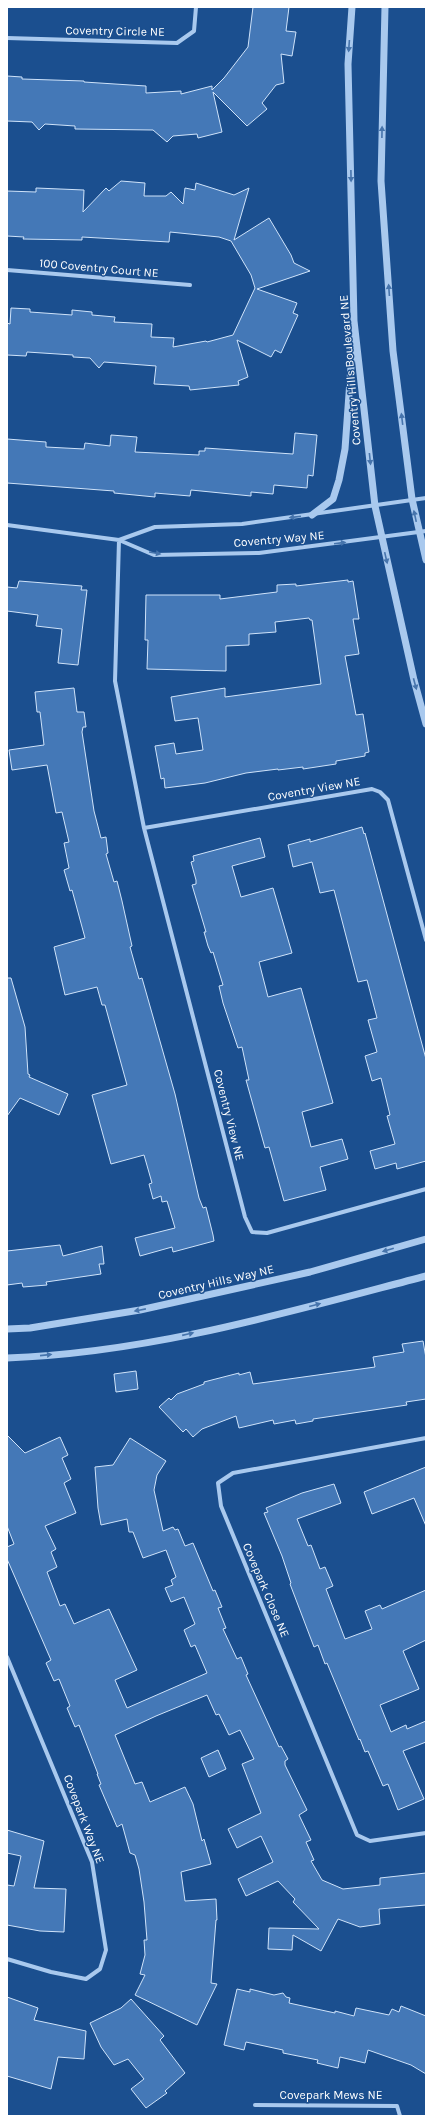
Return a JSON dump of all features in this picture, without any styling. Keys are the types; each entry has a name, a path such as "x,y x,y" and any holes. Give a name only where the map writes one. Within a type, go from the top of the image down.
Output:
{"street":[{"name":"Coventry Circle NE","path":"7,38 177,43 194,31 196,7"},
{"name":"Coventry Hills Boulevard NE","path":"352,7 348,64 354,321 375,506 426,724"},
{"path":"385,7 381,180 393,351 412,499 422,532 426,560"},
{"name":"100 Coventry Court NE","path":"7,270 190,285"},
{"path":"312,515 333,499 339,480 345,449 354,321"},
{"name":"Coventry Way NE","path":"119,540 155,527 242,524 426,498"},
{"name":"Coventry Way NE","path":"7,525 119,540 154,555 259,553 422,532"},
{"name":"Coventry View NE","path":"119,540 115,681 144,828 245,1217 252,1232 267,1233 426,1189"},
{"name":"Coventry View NE","path":"144,828 372,789 380,792 388,800 426,940"},
{"name":"Coventry Hills Way NE","path":"7,1329 30,1328 140,1310 310,1272 426,1239"},
{"path":"7,1358 132,1347 308,1307 426,1276"},
{"name":"Covepark Close NE","path":"426,1438 233,1473 218,1483 220,1506 357,1835 370,1841 426,1833"},
{"name":"Covepark Way NE","path":"7,1657 92,1862 106,1950 100,1969 86,1979 51,1972 7,1958"},
{"name":"Covepark Mews NE","path":"255,2105 397,2106 400,2116"}],"building":[{"path":"253,7 289,7 286,31 296,32 292,56 281,54 284,83 276,85 262,103 267,109 247,126 213,92 222,132 198,138 197,134 173,136 167,142 153,130 75,129 75,126 45,124 39,130 32,122 7,121 7,76 22,77 22,79 84,81 146,86 146,93 181,91 181,94 212,86 212,90 224,78 248,47"},
{"path":"121,181 145,183 144,196 166,196 171,192 183,204 185,188 195,190 196,183 234,195 249,188 234,240 269,218 291,255 294,263 310,271 257,289 297,303 293,313 298,315 281,353 275,350 271,357 237,340 248,377 238,381 239,385 190,390 189,386 154,384 156,366 104,362 99,368 90,358 73,357 73,355 27,352 26,356 7,355 7,323 10,324 11,308 30,309 30,312 72,315 72,310 92,312 92,315 115,317 114,322 152,324 151,337 174,338 173,347 207,342 233,335 255,288 251,275 231,241 219,237 170,232 169,242 82,237 82,240 23,239 24,237 7,236 7,191 36,192 36,188 84,190 83,212 106,188 109,191"},
{"path":"295,433 317,435 313,476 308,475 307,488 274,485 273,494 251,492 251,496 191,490 190,496 155,493 155,497 114,493 114,491 7,483 7,439 46,442 46,447 84,449 85,443 110,446 111,435 137,437 135,452 199,455 199,451 205,451 205,448 293,454"},
{"path":"348,580 348,582 353,581 359,619 353,619 359,654 345,656 356,715 363,714 369,752 365,753 365,756 336,761 336,764 303,769 303,767 246,773 205,783 165,788 164,778 161,779 155,746 174,743 176,754 203,750 198,718 175,721 171,697 225,688 225,697 321,684 312,620 309,618 275,622 276,632 249,634 249,645 226,646 226,671 147,669 148,640 145,640 146,595 220,595 220,599 277,592 277,585 296,584 296,586"},
{"path":"19,581 82,586 81,590 87,590 78,665 58,663 62,629 36,626 38,615 7,611 7,587 17,588"},
{"path":"74,688 77,712 84,712 86,727 83,727 82,732 94,811 101,838 106,837 108,853 106,854 114,882 117,881 132,946 130,947 139,979 142,978 175,1094 199,1198 203,1208 206,1207 213,1235 214,1241 173,1252 172,1247 140,1256 135,1238 175,1228 167,1201 162,1202 161,1196 153,1199 149,1184 152,1183 144,1155 111,1164 92,1095 127,1085 105,1005 102,1005 97,987 65,995 54,947 85,938 72,890 70,891 64,870 69,868 64,843 69,842 62,812 56,813 47,765 12,770 9,750 44,745 40,712 37,712 35,692"},
{"path":"362,827 364,834 365,833 426,1059 426,1161 397,1169 396,1163 375,1169 370,1151 395,1144 387,1116 390,1115 381,1078 372,1081 365,1056 377,1052 368,1020 377,1018 367,980 358,982 334,890 320,893 312,862 293,867 288,845 310,839 310,842"},
{"path":"260,838 265,857 232,866 241,897 273,888 292,953 259,962 268,997 301,988 333,1103 302,1112 311,1147 342,1139 348,1159 320,1167 326,1190 284,1201 269,1147 265,1148 246,1080 249,1080 242,1047 238,1048 223,1003 219,986 223,985 213,952 211,953 208,946 204,932 206,932 192,885 196,884 191,862 194,861 193,856"},
{"path":"7,978 11,978 25,1027 29,1077 68,1094 59,1115 20,1098 7,1116"},
{"path":"60,1245 63,1256 102,1246 104,1264 99,1264 101,1274 46,1282 47,1285 23,1287 22,1283 7,1285 7,1251"},
{"path":"423,1341 426,1358 426,1399 406,1402 407,1405 313,1419 313,1421 296,1424 295,1420 274,1424 273,1420 239,1428 236,1416 202,1429 193,1437 186,1429 183,1432 159,1407 169,1398 171,1400 177,1394 204,1384 204,1382 239,1373 239,1375 250,1372 253,1384 375,1367 373,1357 404,1352 402,1344"},
{"path":"136,1371 138,1389 116,1392 114,1374"},
{"path":"7,1435 25,1453 60,1437 68,1455 62,1458 71,1479 64,1483 76,1513 45,1526 56,1549 51,1552 57,1567 47,1572 60,1606 65,1604 74,1624 109,1609 137,1670 115,1680 127,1708 207,1673 195,1645 191,1647 184,1630 195,1624 184,1597 171,1602 165,1588 173,1585 171,1580 176,1577 166,1550 143,1558 133,1532 129,1532 127,1519 101,1525 98,1508 95,1467 113,1465 130,1438 166,1461 157,1475 154,1490 163,1531 173,1527 175,1530 178,1529 185,1546 193,1543 213,1591 215,1590 222,1607 218,1608 226,1628 223,1629 237,1659 241,1657 248,1674 246,1675 279,1747 281,1746 288,1759 285,1761 285,1765 307,1810 299,1815 311,1840 306,1842 314,1860 311,1861 322,1880 343,1889 380,1885 380,1878 426,1873 426,1905 379,1909 380,1924 360,1927 338,1919 321,1951 293,1935 292,1950 268,1949 269,1928 319,1929 293,1902 295,1899 278,1881 246,1896 238,1879 273,1862 261,1836 237,1848 228,1829 261,1813 242,1764 254,1759 240,1730 229,1735 219,1714 216,1715 207,1695 115,1735 135,1784 142,1782 150,1802 185,1787 193,1804 202,1841 204,1839 211,1864 181,1872 185,1901 216,1899 217,1920 211,1983 217,1984 197,2025 135,1995 145,1975 140,1974 145,1955 144,1940 147,1940 144,1902 139,1869 135,1855 130,1853 122,1824 117,1827 99,1785 101,1784 98,1774 79,1725 75,1727 67,1708 70,1706 59,1679 54,1681 46,1663 51,1660 7,1559 7,1547 14,1544 7,1526"},
{"path":"426,1467 426,1526 414,1498 372,1514 364,1492"},
{"path":"334,1484 341,1503 297,1519 308,1546 311,1545 320,1569 325,1567 333,1586 326,1589 345,1639 372,1629 365,1611 380,1605 382,1609 426,1590 426,1640 403,1651 419,1689 380,1705 391,1732 406,1725 407,1729 426,1721 426,1742 403,1751 424,1799 398,1810 388,1784 383,1786 368,1751 365,1752 360,1739 359,1740 318,1645 314,1647 290,1584 291,1583 282,1556 264,1513 268,1512 266,1508 302,1493"},
{"path":"218,1750 226,1769 209,1777 201,1758"},
{"path":"7,1830 44,1841 34,1888 66,1889 64,1932 40,1931 7,1925 7,1885 14,1886 21,1856 7,1853"},
{"path":"237,1989 250,1992 250,1989 274,1995 283,1993 286,1997 290,1998 289,2003 354,2016 356,2008 389,2015 392,2009 399,2012 401,2006 426,2016 426,2074 411,2065 368,2050 365,2063 340,2057 338,2068 317,2063 318,2060 283,2053 283,2050 246,2042 244,2050 224,2045"},
{"path":"7,1997 38,2008 34,2020 86,2031 84,2059 58,2057 51,2089 7,2076"},
{"path":"131,1999 164,2036 160,2040 185,2073 165,2091 167,2093 146,2108 131,2089 144,2079 128,2059 114,2065 101,2047 90,2023 121,2008"}]}
